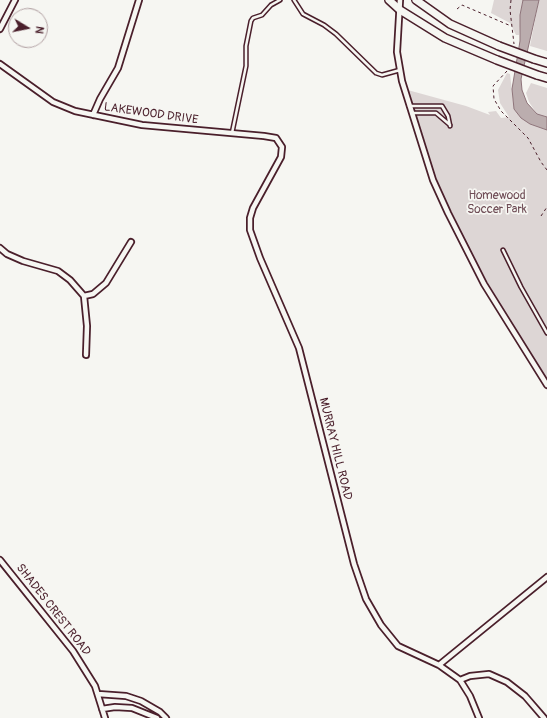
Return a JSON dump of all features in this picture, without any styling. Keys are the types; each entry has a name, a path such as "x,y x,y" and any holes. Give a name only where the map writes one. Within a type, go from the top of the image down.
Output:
{"main road":[{"path":"389,0 400,10 445,38 497,60 547,78"},
{"path":"416,0 450,24 499,46 547,63"}],"street":[{"path":"0,29 15,0"},
{"path":"93,115 100,99 118,68 139,0"},
{"path":"400,0 397,52 400,70 411,113 434,180 448,213 484,284 547,385"},
{"name":"LAKEWOOD DRIVE","path":"0,64 53,102 75,111 142,125 218,133"},
{"name":"MURRAY HILL ROAD","path":"218,133 276,138 282,147 281,157 255,204 250,218 250,230 260,258 299,348 354,564 366,599 379,622 398,646 439,664"},
{"path":"84,296 93,294 106,283 131,242"},
{"path":"0,248 7,254 23,261 58,271 70,280 84,296 88,326 86,355"},
{"name":"SHADES CREST ROAD","path":"0,560 74,650 95,686 105,718"},
{"path":"479,718 470,696 460,680 439,664 547,577"},
{"path":"460,680 470,676 489,674 507,682 525,696 544,718"},
{"path":"98,694 126,696 141,701 155,708 166,718"},
{"path":"102,709 132,708 142,710 157,718"}],"lane":[{"path":"232,134 246,66 246,46 251,21 253,18 262,15 271,5 280,0"},
{"path":"294,0 303,14 324,25 336,34 376,73 382,75 400,70"},
{"path":"409,106 442,106 448,116 450,126 436,113 411,113"},
{"path":"504,250 521,287 547,333"}],"path":[{"path":"457,9 462,5 512,26"},
{"path":"518,127 523,132 547,170"},
{"path":"541,216 547,207"}],"green space":[{"path":"494,0 523,0 519,35 516,35 510,23 491,13"},
{"path":"539,0 547,0 547,51 530,46"},
{"name":"Homewood Soccer Park","path":"507,73 510,74 514,109 530,124 547,130 547,383 472,260 429,168 404,89 466,106 490,115 488,112 496,111 501,118 509,117 500,103 498,90"},
{"path":"531,83 547,88 547,117 537,114 529,102 526,93"}],"shaded area":[{"path":"523,0 539,0 521,79 522,90 527,103 537,114 547,117 547,130 530,124 521,118 514,109 512,89 520,41 520,15"}]}
